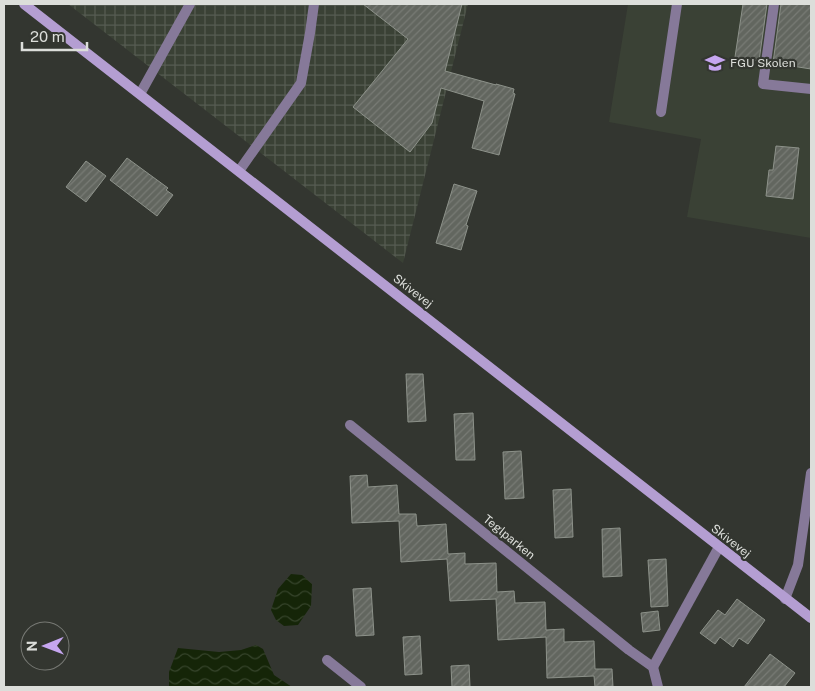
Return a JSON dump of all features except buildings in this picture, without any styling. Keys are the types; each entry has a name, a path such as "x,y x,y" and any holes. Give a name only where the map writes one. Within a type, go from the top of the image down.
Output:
{"street":[{"name":"Skivevej","path":"24,4 811,618"},
{"path":"140,94 190,4"},
{"path":"239,171 301,83 314,4"},
{"path":"661,112 677,4"},
{"path":"774,4 763,84 811,89"},
{"name":"Teglparken","path":"350,425 629,650 654,667"},
{"path":"785,599 798,564 811,473"},
{"path":"658,687 654,667 720,548"},
{"path":"326,660 359,687"}],"shaded area":[{"path":"68,4 468,4 403,263"},
{"name":"FGU Skolen","path":"628,4 811,4 811,238 687,217 701,139 609,122"}],"water":[{"path":"291,574 302,575 312,584 311,606 298,625 284,626 276,620 271,610 278,589"},
{"path":"256,645 263,649 274,675 292,687 169,687 169,672 178,648 219,652 241,650"}],"place":[{"name":"FGU Skolen","path":"715,63"}]}
